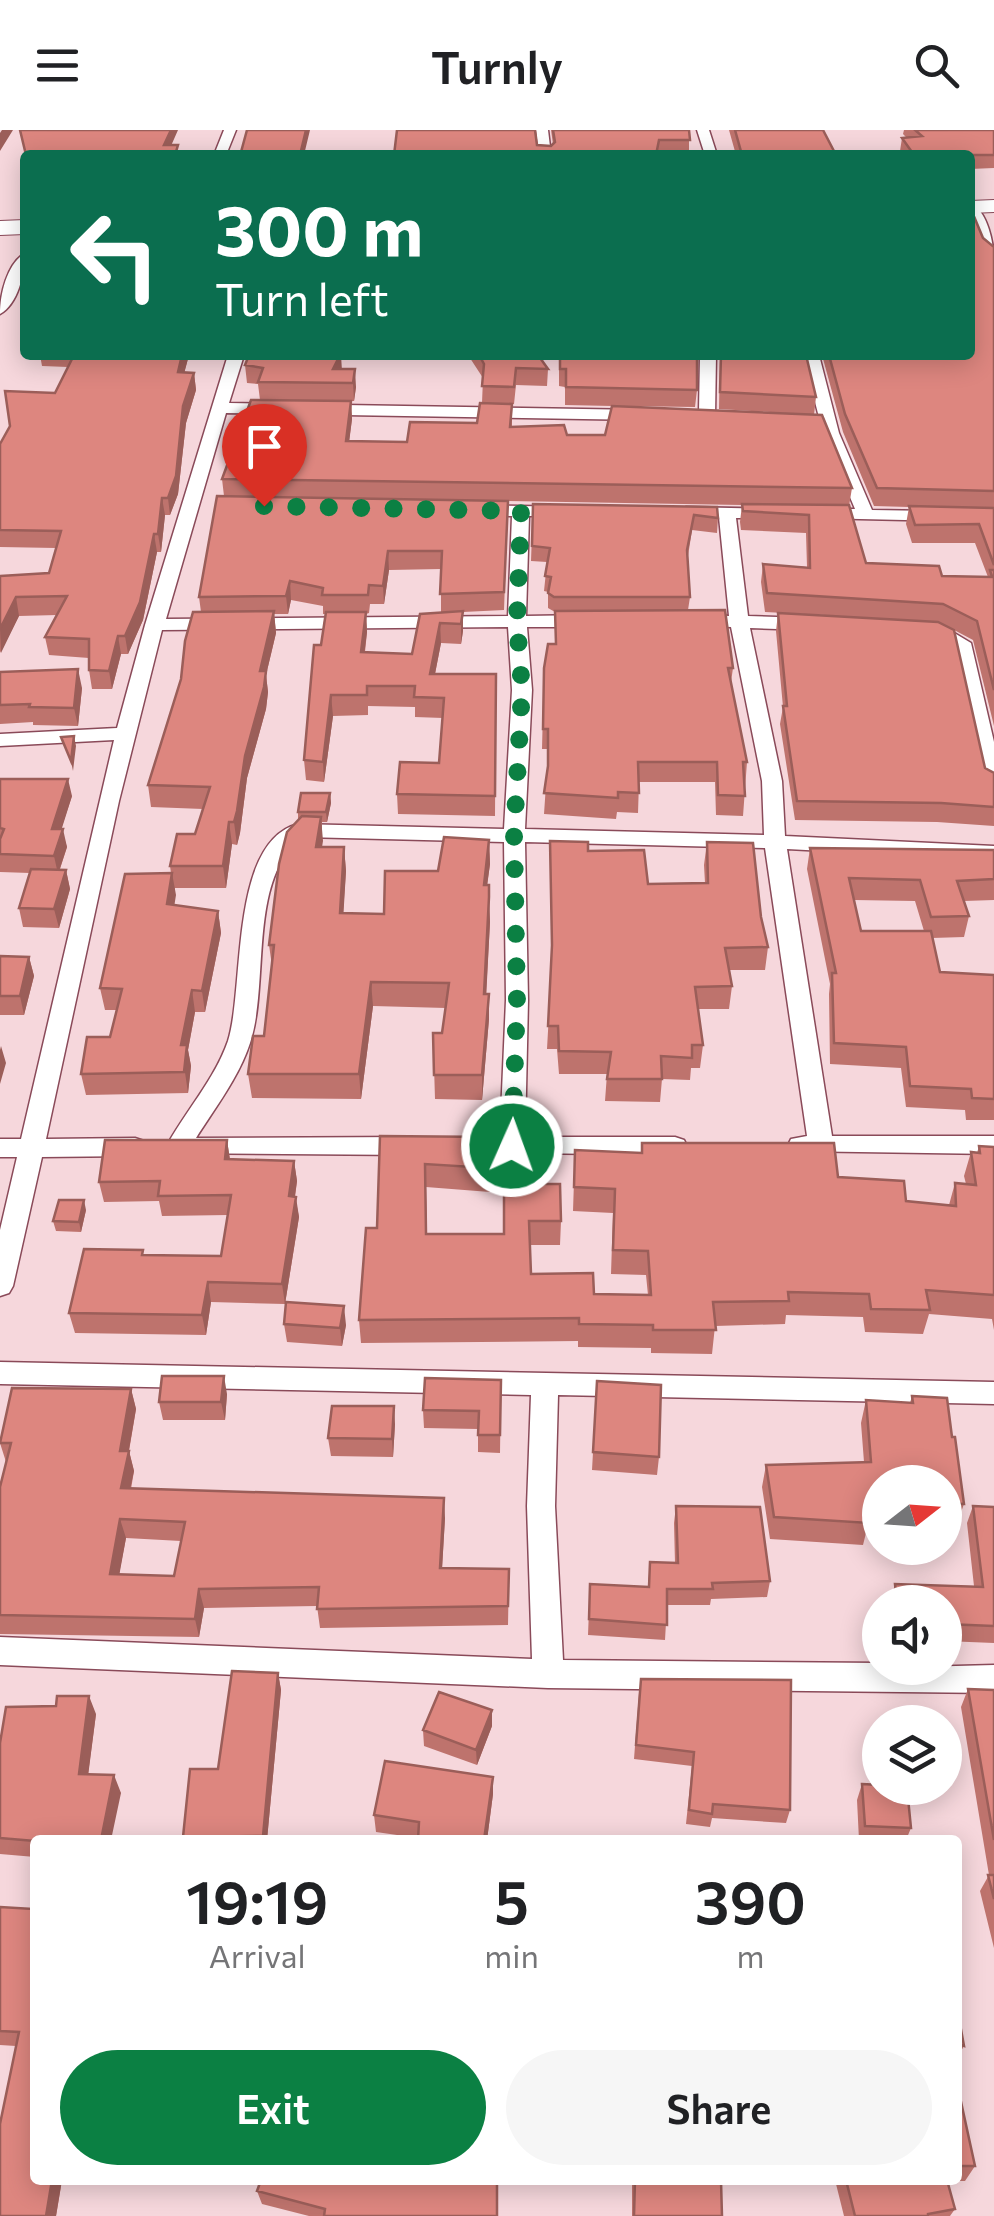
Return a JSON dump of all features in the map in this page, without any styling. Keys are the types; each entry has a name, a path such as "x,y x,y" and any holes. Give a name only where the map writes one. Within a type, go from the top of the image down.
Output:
{"street":[{"path":"975,218 994,259"},
{"path":"0,310 20,268"},
{"path":"0,1286 28,1148 126,734 154,625 200,505 234,360"},
{"path":"707,416 708,360"},
{"path":"812,360 821,424 865,514"},
{"path":"220,408 653,416"},
{"path":"672,416 725,419"},
{"path":"448,510 579,511"},
{"path":"512,1146 517,1000 514,834 522,690 517,622 521,511"},
{"path":"675,512 786,513"},
{"path":"727,512 739,620 772,781 775,842 821,1145"},
{"path":"806,514 994,517"},
{"path":"665,620 830,626"},
{"path":"154,625 610,621"},
{"path":"902,630 939,632 962,643 994,786"},
{"path":"0,740 126,734"},
{"path":"178,1147 240,1040 260,890 277,846 287,834 312,828 994,853"},
{"path":"782,1145 994,1145"},
{"path":"0,1148 705,1146"},
{"path":"0,1372 994,1392"},
{"path":"545,1383 541,1506 548,1674"},
{"path":"0,1651 548,1674 994,1679"}],"building":[{"path":"20,130 171,130 164,145 178,145 176,150 25,150"},
{"path":"247,130 306,130 301,150 242,150"},
{"path":"397,130 535,130 537,145 551,146 555,142 553,130 689,130 690,140 659,140 657,150 395,150"},
{"path":"735,130 823,130 833,150 741,150"},
{"path":"915,130 994,130 994,155 975,155 975,150 910,150 902,138 922,136"},
{"path":"975,219 983,238 994,247 994,491 877,488 845,414 830,360 975,360"},
{"path":"72,360 181,360 178,372 194,373 183,406 176,476 168,498 162,498 158,534 154,534 140,602 125,636 118,636 109,671 89,670 89,639 45,637 67,596 16,597 0,629 0,576 49,573 61,531 0,530 0,444 10,426 5,391 55,393"},
{"path":"247,360 338,360 333,369 355,369 353,383 258,382 263,368 245,365"},
{"path":"482,360 542,360 548,369 516,368 514,387 482,386"},
{"path":"560,360 697,360 697,390 566,387 566,369 560,369"},
{"path":"721,360 807,360 816,397 720,392"},
{"path":"251,400 351,401 346,441 407,442 410,422 477,423 480,403 512,404 510,427 564,425 567,435 605,435 612,406 822,415 852,488 222,479"},
{"path":"217,496 508,501 504,592 440,594 442,551 388,551 383,586 369,585 368,595 322,595 323,588 290,581 286,596 199,597"},
{"path":"533,504 717,507 718,518 694,515 687,550 690,597 554,597 548,593 551,577 545,576 550,548 532,546"},
{"path":"742,504 849,505 866,563 939,566 942,576 992,577 990,570 994,570 994,690 977,621 943,604 767,593 763,564 810,568 809,515 743,511"},
{"path":"909,506 994,508 994,565 979,524 915,525"},
{"path":"725,610 733,668 728,668 747,762 743,762 745,796 718,795 717,762 638,762 639,793 618,792 618,798 544,793 548,729 543,729 544,668 548,644 556,644 555,611"},
{"path":"274,611 260,671 266,671 264,687 245,756 237,811 234,822 229,822 223,866 170,866 177,834 195,834 210,787 148,785 181,679 193,612"},
{"path":"463,611 461,624 440,623 430,674 496,674 495,796 397,794 400,762 439,763 444,698 414,697 415,686 367,686 367,695 331,695 323,762 304,760 314,645 321,645 326,612 366,612 361,652 412,654 420,614"},
{"path":"778,613 938,622 954,630 985,768 994,773 994,807 797,801 783,706 787,706"},
{"path":"78,669 74,708 0,705 0,672"},
{"path":"74,736 71,761 61,737"},
{"path":"0,779 68,779 52,829 63,829 54,856 0,854 4,829 0,828"},
{"path":"301,793 330,793 326,812 298,812"},
{"path":"302,816 321,817 316,847 344,847 340,913 384,914 385,871 438,871 444,837 489,840 484,885 489,885 489,897 484,994 489,994 482,1075 434,1075 433,1033 442,1033 449,983 371,982 359,1074 248,1074 253,1036 264,1036 279,864 287,832"},
{"path":"550,841 588,842 588,851 644,850 648,884 708,883 707,842 753,843 768,947 725,948 732,986 695,987 703,1045 692,1045 692,1058 661,1056 662,1079 607,1079 611,1052 559,1051 558,1026 548,1026 552,945"},
{"path":"810,848 994,850 994,879 957,881 969,916 931,917 920,880 849,878 861,931 931,931 940,972 994,975 994,1099 972,1098 971,1089 910,1086 906,1047 834,1043 832,973 836,973"},
{"path":"31,869 66,870 54,909 19,908"},
{"path":"172,873 167,904 218,911 202,991 192,990 181,1045 187,1045 184,1072 81,1074 87,1037 110,1037 122,989 100,988 125,874"},
{"path":"0,956 29,957 20,996 0,996"},
{"path":"380,1136 493,1137 489,1168 425,1164 426,1234 504,1234 504,1184 560,1184 561,1221 529,1221 531,1274 593,1273 594,1294 651,1295 648,1251 613,1250 615,1189 574,1187 575,1150 642,1153 642,1143 834,1143 838,1177 904,1181 906,1201 956,1206 955,1183 976,1185 971,1152 980,1153 979,1146 994,1147 994,1295 926,1290 930,1310 871,1309 869,1294 788,1292 789,1301 713,1302 716,1330 579,1324 579,1318 359,1320 366,1228 377,1228"},
{"path":"105,1140 227,1140 225,1159 294,1161 289,1196 296,1197 282,1284 208,1282 202,1315 69,1313 84,1249 143,1250 142,1255 221,1256 231,1195 158,1196 160,1181 99,1182"},
{"path":"59,1200 84,1200 79,1222 53,1221"},
{"path":"286,1302 344,1306 340,1328 284,1324"},
{"path":"162,1376 224,1376 221,1402 159,1402"},
{"path":"425,1378 501,1380 500,1435 478,1435 479,1411 423,1410"},
{"path":"597,1381 661,1385 659,1457 593,1452"},
{"path":"12,1388 131,1389 120,1451 129,1451 121,1488 444,1498 440,1568 509,1569 508,1606 317,1609 319,1587 199,1589 195,1619 0,1615 0,1487 11,1443 0,1443","holes":["120,1519 185,1522 174,1576 110,1574"]},
{"path":"912,1396 947,1398 959,1465 862,1465 862,1523 774,1517 766,1465 871,1462 866,1400 913,1403"},
{"path":"332,1406 394,1406 392,1439 328,1438"},
{"path":"676,1506 760,1507 770,1581 712,1583 713,1589 667,1589 667,1625 589,1619 590,1584 649,1587 650,1562 678,1563"},
{"path":"973,1506 994,1507 994,1626 962,1625 962,1586 983,1587"},
{"path":"232,1671 278,1673 263,1835 183,1835 190,1769 218,1769"},
{"path":"641,1679 791,1680 790,1810 713,1804 712,1814 689,1810 694,1752 636,1745"},
{"path":"968,1689 994,1690 994,1840"},
{"path":"439,1692 492,1710 476,1750 423,1730"},
{"path":"57,1696 89,1696 79,1774 114,1775 102,1835 30,1835 30,1841 0,1838 0,1743 6,1707 56,1706"},
{"path":"385,1761 493,1777 485,1835 418,1835 419,1822 374,1815"},
{"path":"864,1805 909,1805 911,1828 865,1826"},
{"path":"988,1875 994,1875 994,1899"},
{"path":"0,1907 30,1909 30,2185 51,2185 46,2216 0,2216 0,2124 19,2032 0,2031"},
{"path":"962,2106 975,2166 962,2166"},
{"path":"259,2185 497,2185 497,2216 324,2216 325,2209 257,2191"},
{"path":"635,2185 721,2185 722,2216 634,2216"},
{"path":"847,2185 948,2185 955,2209 928,2216 855,2216"}],"route":[{"path":"264,506 521,511 517,622 522,690 514,834 517,1000 512,1146"}]}
